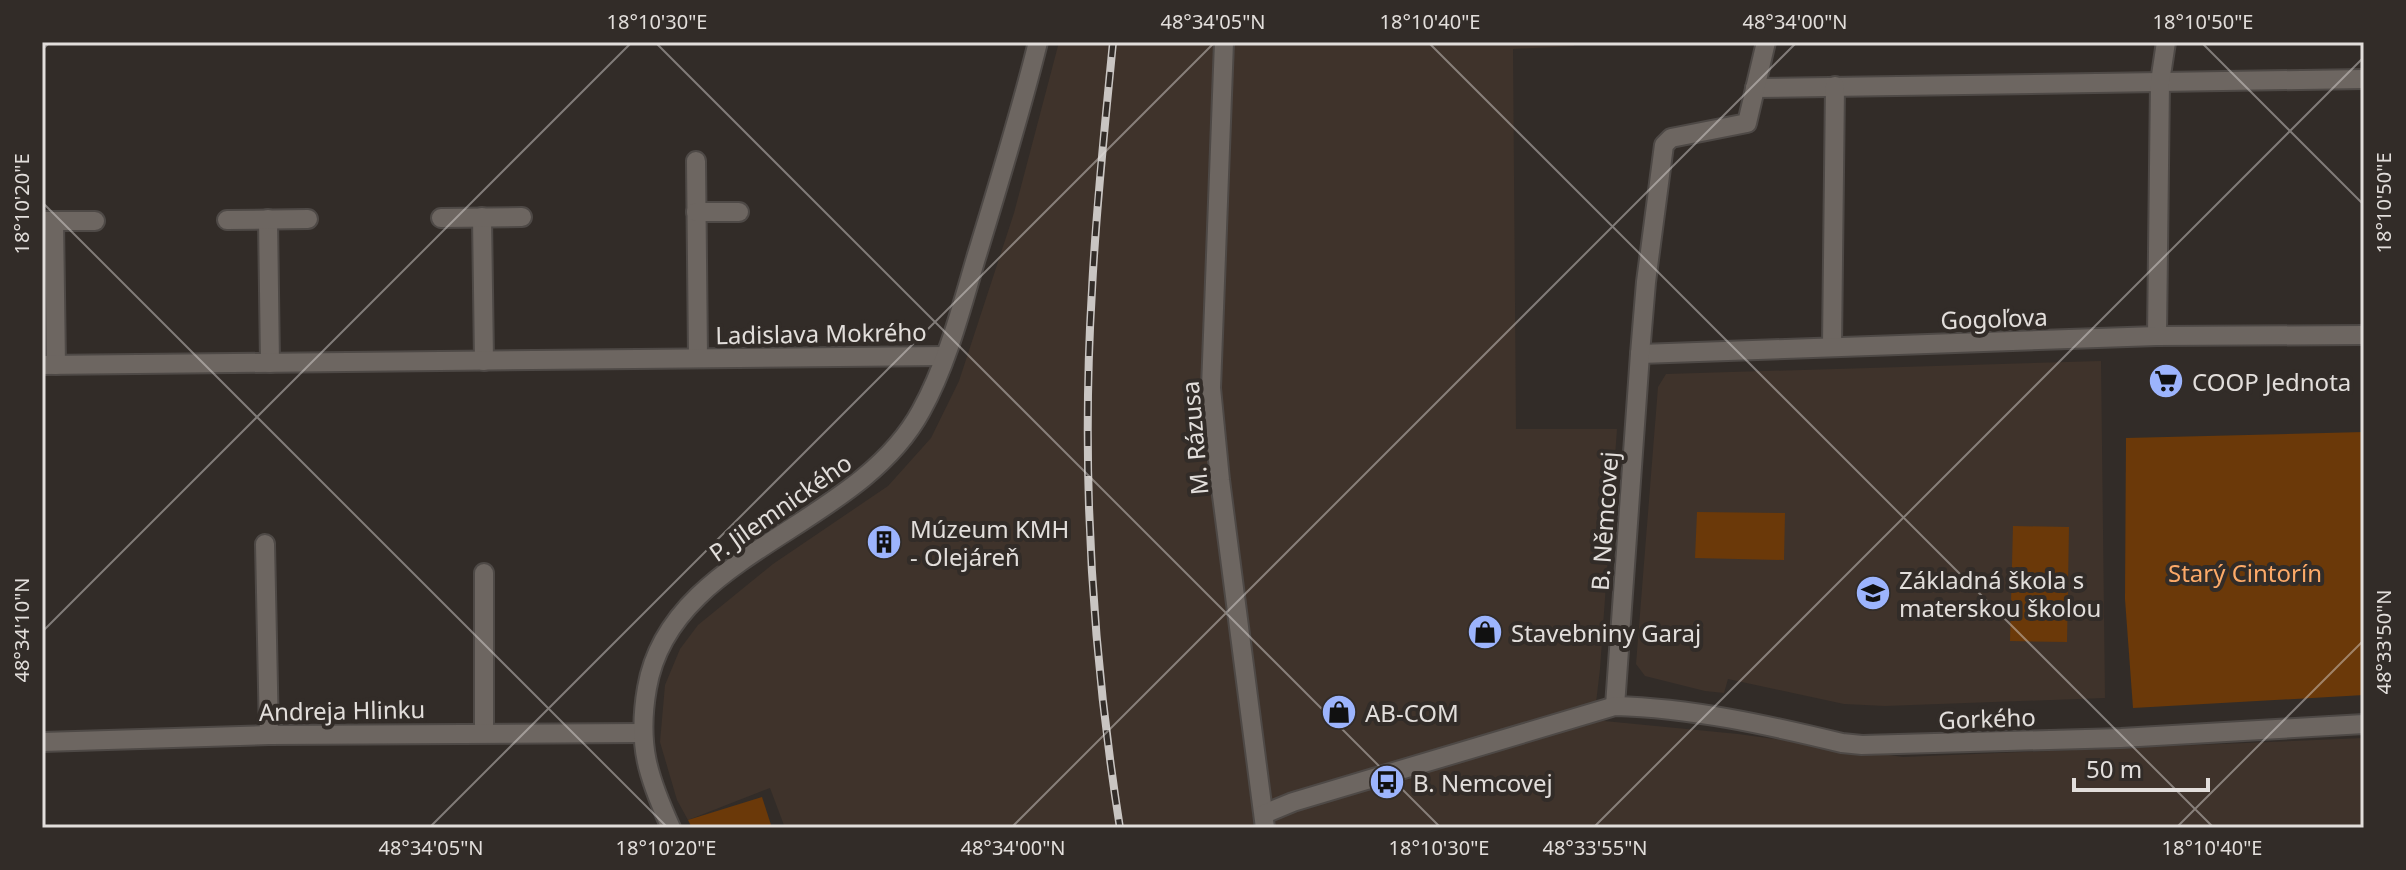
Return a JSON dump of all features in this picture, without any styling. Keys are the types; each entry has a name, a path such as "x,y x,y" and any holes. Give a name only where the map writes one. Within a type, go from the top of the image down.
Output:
{"street":[{"name":"P. Jilemnického","path":"671,828 654,791 642,733 649,673 658,648 684,610 728,571 837,500 881,465 901,443 922,411 945,356 1022,109 1038,42"},
{"name":"M. Rázusa","path":"1224,42 1211,388 1264,821"},
{"name":"B. Němcovej","path":"1615,706 1646,282 1664,145 1671,138 1747,123 1766,42"},
{"path":"2157,336 2160,82 2166,42"},
{"path":"1755,88 2364,79"},
{"path":"1832,347 1835,86"},
{"name":"Ladislava Mokrého","path":"696,161 698,358"},
{"path":"696,212 739,212"},
{"path":"482,217 484,361"},
{"path":"441,218 522,217"},
{"path":"268,219 270,363"},
{"path":"227,220 308,219"},
{"name":"Ladislava Mokrého","path":"95,221 48,221 49,365 945,356"},
{"name":"Gogoľova","path":"1640,354 2157,336 2364,335"},
{"path":"265,544 269,735"},
{"path":"484,573 484,733"},
{"path":"1264,821 1293,802 1615,706"},
{"name":"Gorkého","path":"1615,706 1652,707 1720,717 1862,745 2121,738 2364,724"},
{"name":"Andreja Hlinku","path":"42,742 269,735 642,733"}],"shaded area":[{"path":"1059,42 1574,42 1574,46 1513,49 1516,429 1617,429 1594,720 1738,734 1903,757 2364,738 2364,828 785,828 770,788 688,820 677,800 660,742 665,685 680,649 698,625 773,564 888,486 931,438 959,381 1014,213"},
{"name":"Základná škola s materskou školou","path":"2101,361 2105,698 1885,706 1844,704 1728,679 1724,693 1705,691 1645,676 1636,664 1658,387 1666,374"}],"green space":[{"name":"Starý Cintorín","path":"2364,432 2364,695 2133,708 2125,599 2126,438"},
{"path":"1697,512 1785,513 1784,560 1695,558"},
{"path":"2013,526 2069,527 2067,642 2010,641"},
{"path":"762,797 772,828 692,828 688,820"}],"railway":[{"path":"1113,42 1094,259 1088,425 1096,627 1120,828"}],"place":[{"name":"COOP Jednota","path":"2166,381"},
{"name":"Múzeum KMH - Olejáreň","path":"884,542"},
{"name":"Základná škola s materskou školou","path":"1873,593"},
{"name":"Stavebniny Garaj","path":"1485,632"},
{"name":"AB-COM","path":"1339,712"},
{"name":"B. Nemcovej","path":"1387,782"}]}
